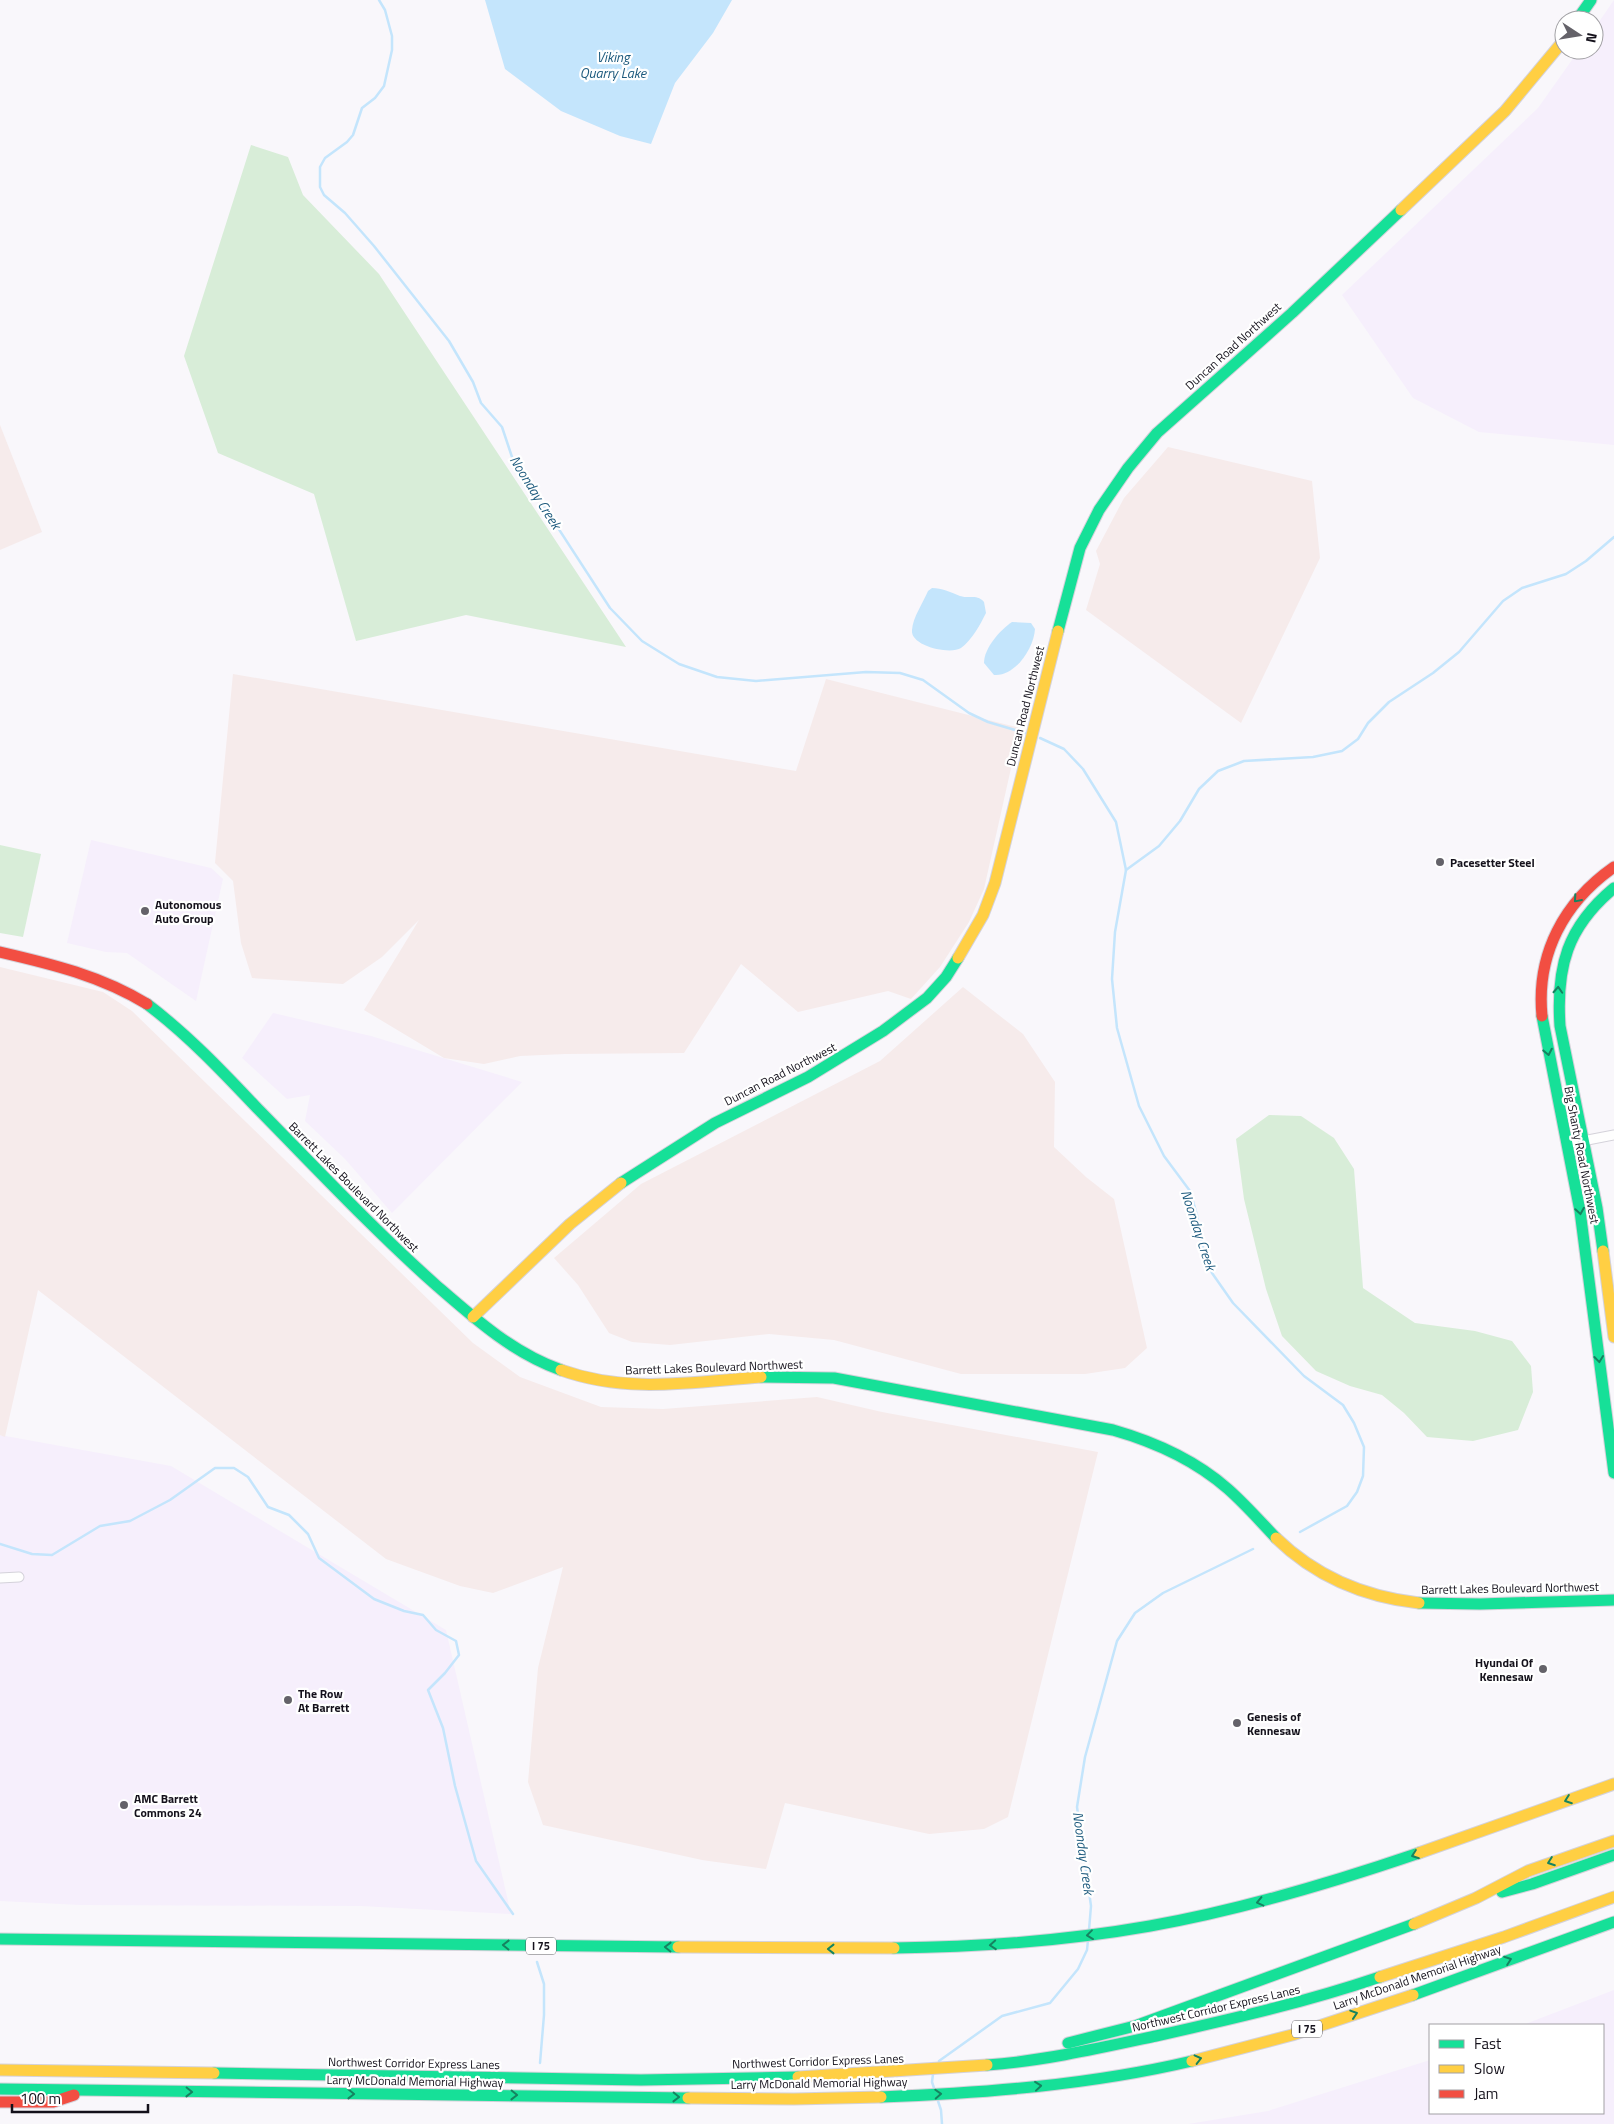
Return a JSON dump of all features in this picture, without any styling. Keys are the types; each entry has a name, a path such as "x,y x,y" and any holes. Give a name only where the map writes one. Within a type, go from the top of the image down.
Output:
{"main road":[{"name":"Duncan Road Northwest","path":"473,1317 570,1224 630,1176 715,1123 808,1077 845,1056 883,1031 927,998 946,977 983,915 995,883 1080,548 1098,510 1128,468 1157,433 1292,313 1505,111 1554,52"},
{"name":"Big Shanty Road Northwest","path":"1614,867 1595,881 1574,903 1554,933 1543,966 1540,1000 1543,1029 1580,1211 1614,1473"},
{"name":"Big Shanty Road Northwest","path":"1614,888 1599,900 1578,927 1564,958 1558,988 1560,1026 1597,1208 1614,1337"},
{"name":"Barrett Lakes Boulevard Northwest","path":"0,952 60,965 91,975 127,991 165,1016 192,1041 398,1251 473,1317 508,1344 544,1364 569,1374 599,1382 643,1386 770,1376 834,1378 1105,1429 1141,1438 1184,1456 1207,1472 1242,1503 1285,1546 1306,1563 1350,1587 1385,1598 1420,1604 1614,1600"},
{"name":"I 75","path":"0,1939 828,1949 936,1948 1042,1941 1139,1928 1213,1914 1332,1882 1614,1784"},
{"path":"1016,2059 1135,2026 1405,1927 1476,1898 1528,1871 1614,1841"},
{"path":"1476,1898 1532,1884 1614,1855"},
{"name":"Northwest Corridor Express Lanes","path":"0,2070 641,2080 798,2077 883,2073 1016,2059 1124,2042 1252,2016 1317,1998 1504,1937 1614,1897"},
{"name":"Larry McDonald Memorial Highway","path":"0,2089 784,2098 890,2097 990,2091 1088,2080 1184,2062 1282,2037 1389,2002 1614,1922"},
{"path":"0,1932 41,1939"},
{"path":"0,2102 53,2102 88,2091"}],"street":[{"path":"1567,1144 1614,1135"},
{"path":"0,1578 19,1577"}],"shaded area":[{"path":"1614,0 1614,445 1479,432 1413,398 1342,295 1538,108 1572,60 1604,60 1604,14"},
{"path":"0,425 42,532 0,550"},
{"path":"1168,447 1312,481 1320,558 1241,723 1086,610 1100,564 1096,551 1124,498"},
{"path":"233,674 796,771 826,679 1020,728 984,889 969,922 940,967 911,999 888,991 798,1012 741,964 684,1053 520,1056 484,1064 444,1058 364,1010 419,920 382,957 343,984 252,978 241,943 233,881 215,863"},
{"name":"Autonomous Auto Group","path":"91,840 211,868 223,879 196,1001 127,953 106,952 67,943"},
{"path":"0,967 103,992 132,1011 473,1343 520,1377 601,1407 663,1409 817,1397 882,1412 1098,1452 1008,1817 984,1829 929,1834 785,1803 766,1869 702,1860 543,1825 528,1782 538,1668 563,1567 493,1593 460,1586 386,1559 38,1290 5,1437 0,1435"},
{"path":"963,987 1023,1034 1055,1082 1054,1147 1086,1177 1114,1199 1147,1348 1125,1368 1085,1374 961,1374 834,1340 769,1334 670,1345 632,1342 609,1333 578,1285 554,1258 641,1184 880,1061"},
{"path":"273,1013 371,1036 522,1082 392,1213 345,1159 305,1121 310,1095 287,1099 242,1058"},
{"path":"0,1435 171,1466 446,1630 511,1914 361,1906 80,1905 0,1901"},
{"path":"1614,1990 1614,2124 1188,2124 1268,2111 1429,2060 1429,2114 1604,2114 1604,2024 1526,2024"}],"green space":[{"path":"251,145 288,157 303,195 379,274 626,647 466,615 356,641 314,494 218,453 184,356"},
{"path":"0,845 41,854 23,937 0,933"},
{"path":"1269,1115 1301,1116 1334,1138 1354,1169 1363,1288 1415,1323 1475,1331 1512,1341 1531,1366 1533,1392 1518,1430 1473,1441 1427,1437 1404,1413 1382,1395 1350,1386 1316,1371 1282,1336 1266,1289 1244,1199 1236,1139"}],"water":[{"name":"Viking Quarry Lake","path":"485,0 732,0 713,33 675,83 651,144 620,136 561,111 505,69"},
{"path":"932,588 943,589 963,597 976,597 984,602 986,613 972,637 961,648 956,650 940,650 932,648 917,641 913,636 912,630 916,615 928,591"},
{"path":"1012,622 1031,623 1035,629 1034,637 1027,652 1016,666 1002,674 994,675 984,663 987,651 998,635"}],"waterway":[{"name":"Noonday Creek","path":"379,0 385,10 392,36 392,50 384,86 375,98 362,108 353,135 347,142 325,158 320,167 320,187 324,195 345,213 374,246 449,341 473,382 481,403 502,427 512,457 610,608 642,641 679,664 717,677 756,681 866,672 900,673 923,680 969,713 988,722 1025,733"},
{"path":"1126,870 1159,846 1180,821 1199,789 1218,771 1244,761 1313,757 1342,751 1358,739 1368,723 1389,702 1433,673 1459,652 1503,601 1522,588 1566,574 1586,561 1614,537"},
{"name":"Noonday Creek","path":"1040,738 1064,749 1083,769 1116,822 1126,870 1115,932 1112,979 1117,1028 1139,1106 1164,1156 1190,1191 1203,1248 1212,1273 1233,1303 1304,1376 1343,1405 1354,1423 1364,1447 1363,1476 1357,1492 1347,1506 1300,1532"},
{"path":"0,1544 32,1554 52,1555 100,1526 130,1521 170,1500 215,1468 234,1468 248,1477 268,1507 289,1515 308,1534 319,1558 374,1599 404,1611 423,1615 436,1630 456,1641 459,1655 428,1690 443,1728 455,1786 476,1861 513,1914"},
{"name":"Noonday Creek","path":"1089,1930 1091,1906 1077,1807 1085,1757 1117,1641 1135,1613 1163,1593 1253,1549"},
{"name":"Noonday Creek","path":"939,2061 1002,2016 1050,2003 1078,1969 1087,1950 1088,1940"},
{"path":"537,1962 544,1984 544,2015 540,2063"},
{"name":"Noonday Creek","path":"933,2074 932,2082 934,2088"},
{"name":"Noonday Creek","path":"938,2101 942,2124"}],"traffic: fast":[{"path":"1584,10 1591,0"},
{"path":"1058,631 1080,548 1099,510 1128,468 1157,433 1292,313 1401,210"},
{"path":"1603,1251 1597,1208 1560,1026 1559,1005 1563,967 1575,933 1585,918 1614,888"},
{"path":"621,1183 715,1123 808,1077 883,1031 927,998 946,977 958,958"},
{"path":"147,1004 177,1028 204,1054 368,1221 437,1286 480,1323 511,1345 543,1363 561,1370"},
{"path":"1542,1016 1580,1211 1614,1473"},
{"path":"761,1377 834,1378 1113,1430 1129,1435 1174,1453 1215,1478 1276,1538"},
{"path":"1419,1603 1480,1604 1614,1600"},
{"path":"894,1948 958,1946 1086,1936 1184,1920 1286,1895 1419,1853"},
{"path":"1502,1892 1532,1884 1614,1855"},
{"path":"1413,1995 1614,1922"},
{"path":"1068,2043 1135,2026 1414,1924"},
{"path":"0,1939 678,1947"},
{"path":"987,2065 1050,2057 1156,2036 1297,2002 1380,1977"},
{"path":"881,2097 959,2093 1076,2082 1192,2061"},
{"path":"214,2073 641,2080 798,2077"},
{"path":"0,2089 688,2098"}],"traffic: slow":[{"path":"1401,210 1505,111 1554,52"},
{"path":"958,958 983,915 995,883 1058,631"},
{"path":"473,1317 570,1224 621,1183"},
{"path":"1603,1251 1614,1337"},
{"path":"561,1370 611,1382 635,1384 685,1383 761,1377"},
{"path":"1276,1538 1324,1574 1379,1596 1419,1603"},
{"path":"1419,1853 1614,1784"},
{"path":"1414,1924 1476,1898 1528,1871 1614,1841"},
{"path":"1380,1977 1504,1937 1614,1897"},
{"path":"678,1947 894,1948"},
{"path":"1192,2061 1292,2035 1413,1995"},
{"path":"798,2077 987,2065"},
{"path":"0,2070 214,2073"},
{"path":"688,2098 794,2099 881,2097"}],"traffic: jam":[{"path":"1542,1016 1541,993 1544,971 1557,931 1581,896 1614,867"},
{"path":"0,952 57,966 94,978 147,1004"},
{"path":"0,2102 53,2102 74,2095"}],"place":[{"name":"Pacesetter Steel","path":"1440,862"},
{"name":"Autonomous Auto Group","path":"145,911"},
{"name":"Hyundai Of Kennesaw","path":"1543,1669"},
{"name":"The Row At Barrett","path":"288,1700"},
{"name":"Genesis of Kennesaw","path":"1237,1723"},
{"name":"AMC Barrett Commons 24","path":"124,1805"}]}
